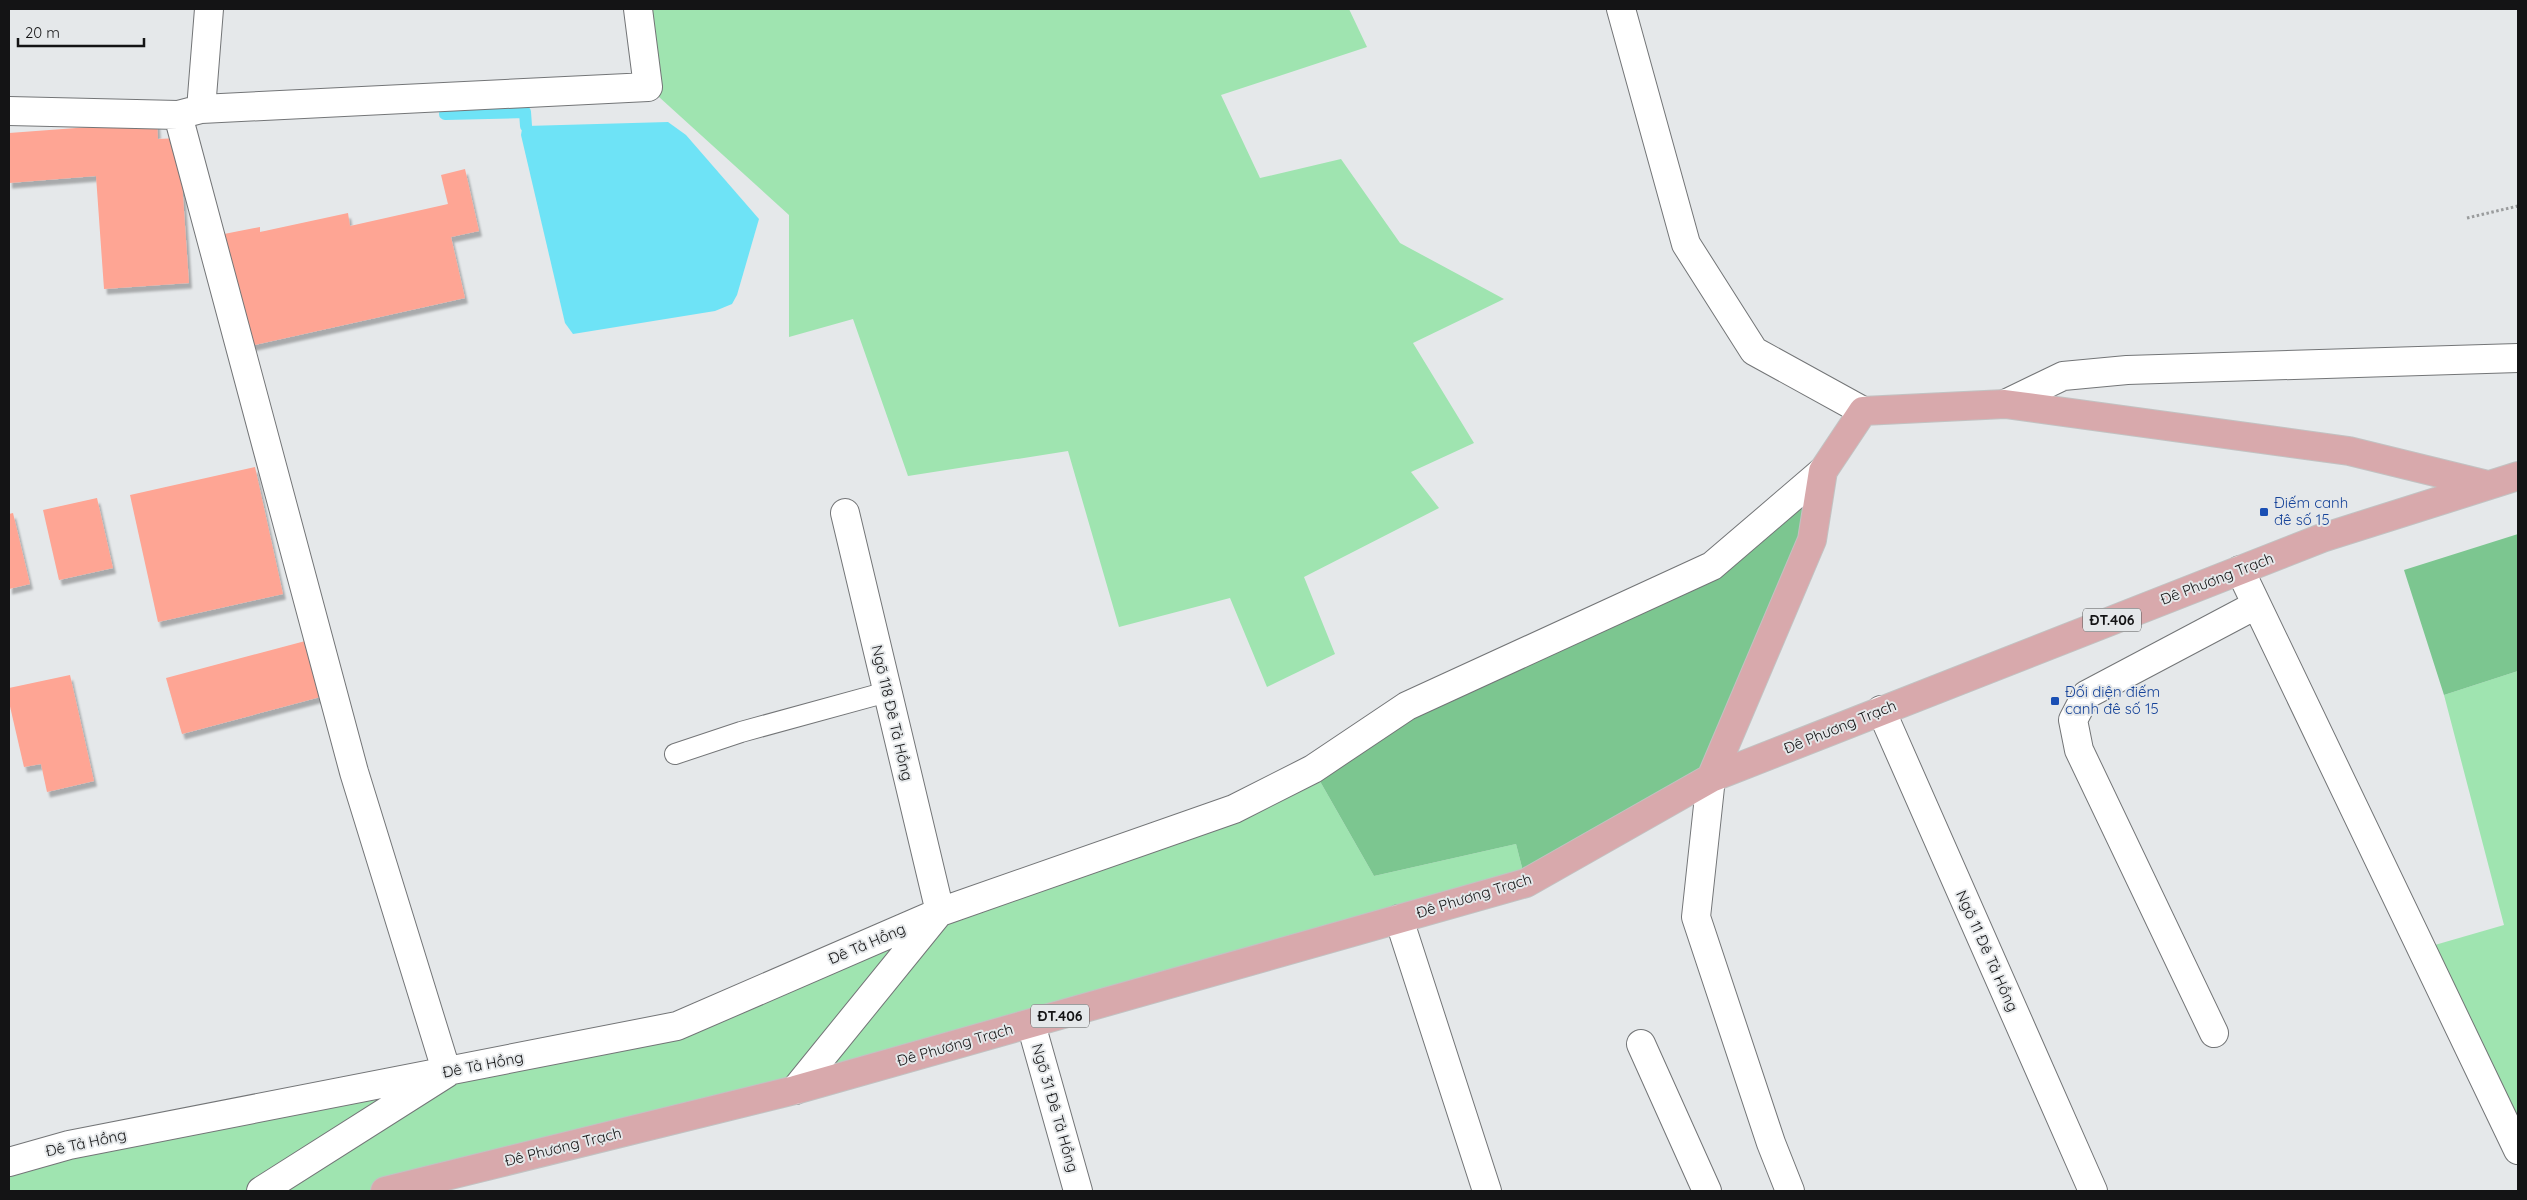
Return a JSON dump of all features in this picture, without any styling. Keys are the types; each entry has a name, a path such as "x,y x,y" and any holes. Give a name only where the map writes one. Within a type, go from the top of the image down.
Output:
{"main road":[{"path":"1711,778 1812,540 1823,471 1863,411 2005,404 2348,451 2488,485"},
{"name":"Đê Phương Trạch","path":"385,1191 795,1090 1526,883 1711,778 2322,538 2518,476"}],"street":[{"path":"209,9 190,112 354,772 447,1072 261,1191"},
{"path":"9,111 190,112 648,86 638,9"},
{"path":"1621,9 1686,244 1754,350 1863,411"},
{"path":"2005,404 2063,376 2127,370 2518,358"},
{"name":"Đê Tả Hồng","path":"9,1162 69,1145 677,1026 940,912 1234,809 1313,769 1407,706 1712,566 1823,471"},
{"name":"Ngõ 118 Đê Tả Hồng","path":"845,513 940,912"},
{"path":"2240,570 2518,1150"},
{"path":"2214,1033 2079,750 2073,720 2086,695 2256,605"},
{"name":"Ngõ 11 Đê Tả Hồng","path":"1881,710 2093,1191"},
{"path":"1711,778 1696,917 1771,1143 1790,1191"},
{"path":"795,1090 940,912"},
{"path":"1399,919 1487,1191"},
{"name":"Ngõ 31 Đê Tả Hồng","path":"1031,1024 1078,1191"},
{"path":"1641,1044 1707,1191"}],"lane":[{"path":"675,754 741,732 887,692"}],"path":[{"path":"2467,218 2518,206"}],"green space":[{"path":"638,9 1349,9 1367,47 1221,95 1260,178 1341,159 1400,243 1504,299 1413,343 1474,443 1411,472 1439,508 1304,577 1335,654 1267,687 1230,598 1119,627 1068,451 908,476 853,319 789,337 789,215 648,87"},
{"path":"1823,471 1711,778 1526,883 1516,844 1374,876 1313,769 1394,701 1712,566"},
{"path":"2518,534 2518,671 2444,695 2404,570"},
{"path":"2518,671 2518,1161 2421,949 2504,925 2444,695"},
{"path":"1313,769 1374,876 1516,844 1526,883 378,1191 9,1191 9,1162 677,1026"}],"water":[{"path":"668,122 686,135 759,219 737,295 732,304 715,311 573,334 565,323 521,135 522,129 526,126"}],"building":[{"path":"157,122 158,139 179,138 189,283 104,289 96,176 9,183 9,133"},
{"path":"465,169 479,231 451,237 465,298 250,346 224,234 260,227 260,232 348,213 350,226 448,204 441,175"},
{"path":"255,467 283,594 158,622 130,495"},
{"path":"97,498 113,568 59,580 43,510"},
{"path":"13,513 30,584 9,589 9,514"},
{"path":"309,640 324,696 182,734 166,678"},
{"path":"70,675 94,781 47,792 41,764 24,767 9,702 9,688"}],"waterway":[{"path":"445,114 525,112 526,126"}],"place":[{"name":"Điếm canh đê số 15","path":"2264,512"},
{"name":"Đối diện điếm canh đê số 15","path":"2055,701"}]}
